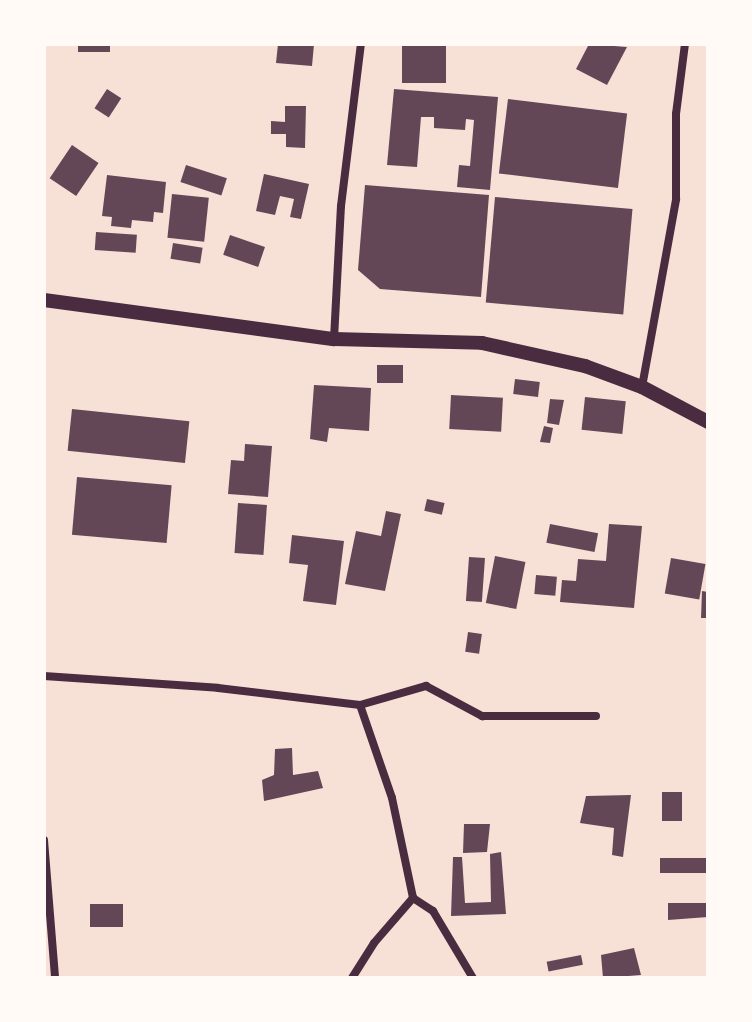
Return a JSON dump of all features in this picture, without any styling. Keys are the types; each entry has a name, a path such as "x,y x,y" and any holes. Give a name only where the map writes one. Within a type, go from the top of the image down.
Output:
{"street":[{"path":"334,339 341,206 361,44"},
{"path":"642,387 676,199 676,114 685,44"},
{"path":"44,300 334,339 482,343 585,366 642,387 708,422"},
{"path":"44,676 218,688 360,705 426,686 482,716 535,719 596,716"},
{"path":"360,705 392,798 413,898 433,911 473,978"},
{"path":"44,840 47,936 55,978"},
{"path":"352,978 374,943 413,898"}],"building":[{"path":"78,44 110,44 110,52 78,52"},
{"path":"278,44 314,44 312,66 276,63"},
{"path":"402,44 446,44 446,83 402,83"},
{"path":"589,44 627,47 607,85 576,69"},
{"path":"107,89 121,98 109,118 94,108"},
{"path":"394,89 498,97 490,190 457,187 459,165 470,166 474,120 466,119 465,130 434,128 434,117 421,117 417,167 387,165"},
{"path":"508,99 627,114 618,188 499,173"},
{"path":"285,106 306,106 305,148 286,147 286,134 271,134 271,121 285,122"},
{"path":"72,145 99,163 76,196 50,178"},
{"path":"186,165 227,178 221,195 180,182"},
{"path":"264,174 309,184 301,219 290,217 294,199 280,196 275,215 256,211"},
{"path":"107,175 166,182 163,213 154,212 153,222 132,220 131,228 111,226 112,217 102,216"},
{"path":"365,185 489,195 481,297 380,289 358,270"},
{"path":"172,194 209,198 204,242 167,238"},
{"path":"495,197 632,209 623,315 486,303"},
{"path":"96,232 137,235 136,253 95,250"},
{"path":"230,235 265,247 258,267 223,255"},
{"path":"173,243 203,248 200,263 170,259"},
{"path":"377,365 403,365 403,383 377,383"},
{"path":"515,379 540,382 538,397 513,394"},
{"path":"314,385 371,388 369,431 329,428 327,442 310,439"},
{"path":"451,395 503,398 501,432 449,429"},
{"path":"585,397 626,401 622,434 582,430"},
{"path":"550,399 564,400 559,425 547,423"},
{"path":"72,409 189,421 185,463 68,451"},
{"path":"544,426 553,428 550,443 540,442"},
{"path":"245,444 272,446 268,497 228,494 231,460 244,461"},
{"path":"77,477 172,485 167,543 72,535"},
{"path":"427,499 445,503 442,515 424,511"},
{"path":"238,503 267,505 263,555 235,553"},
{"path":"386,511 401,514 385,591 345,584 356,531 381,536"},
{"path":"550,524 598,533 594,552 546,543"},
{"path":"609,524 642,526 634,608 560,602 562,580 576,581 578,559 606,561"},
{"path":"292,535 344,541 336,605 303,601 308,565 289,563"},
{"path":"495,556 525,562 516,609 486,603"},
{"path":"469,557 485,558 482,602 466,601"},
{"path":"671,558 705,564 699,600 665,593"},
{"path":"536,575 557,577 555,596 534,594"},
{"path":"702,591 708,592 708,618 701,618"},
{"path":"468,632 482,634 479,654 465,652"},
{"path":"292,748 293,775 318,771 323,788 264,801 262,780 274,775 275,749"},
{"path":"662,792 682,792 682,821 662,821"},
{"path":"631,795 623,857 612,855 614,828 580,823 586,796"},
{"path":"464,824 490,824 487,852 463,853"},
{"path":"501,852 506,914 451,916 453,857 462,857 465,903 491,902 490,854"},
{"path":"660,858 708,858 708,873 660,873"},
{"path":"668,903 708,903 708,917 668,920"},
{"path":"90,904 123,904 123,927 90,927"},
{"path":"634,948 641,975 603,978 601,955"},
{"path":"581,955 583,965 549,971 547,962"}]}
